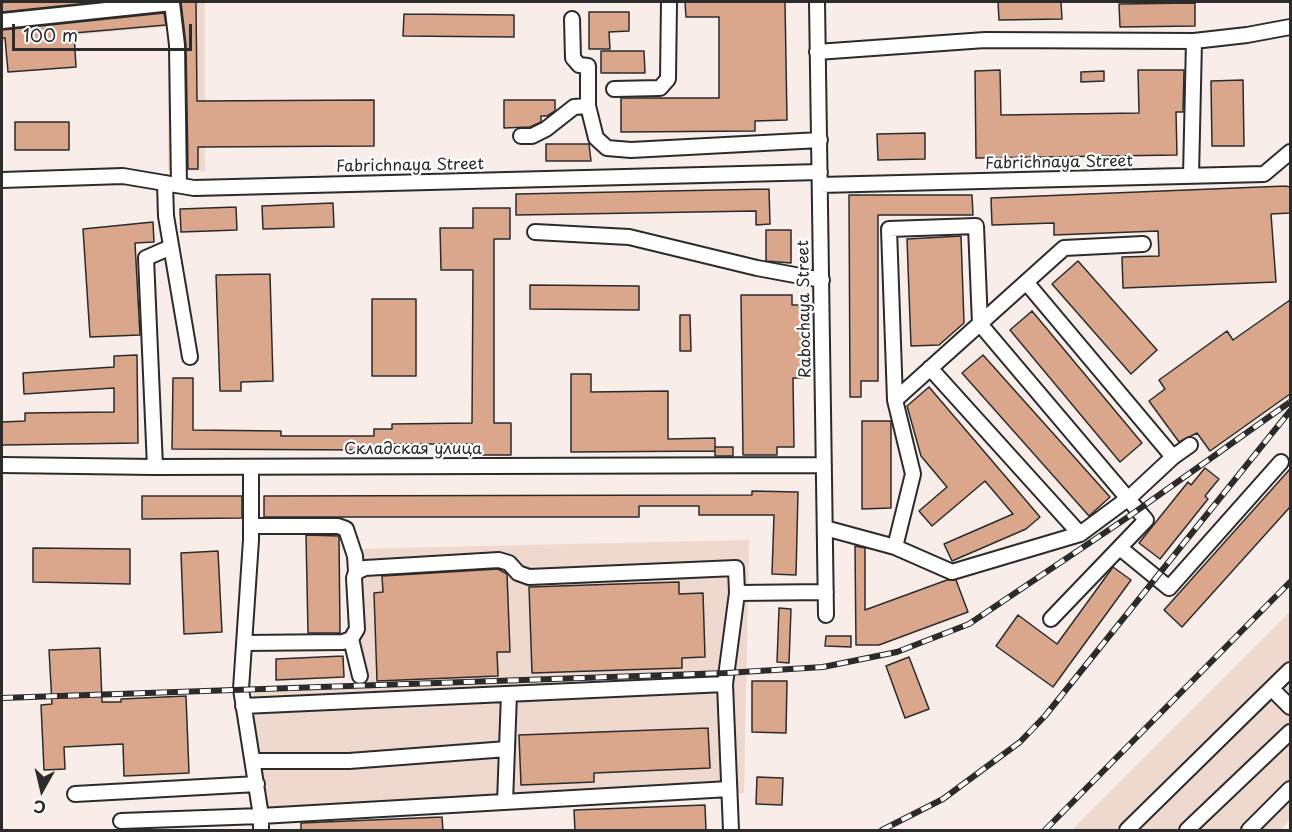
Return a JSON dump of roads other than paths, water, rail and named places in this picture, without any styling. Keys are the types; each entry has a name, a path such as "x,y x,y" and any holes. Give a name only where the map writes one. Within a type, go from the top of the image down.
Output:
{"street":[{"path":"614,89 660,88 668,79 669,2"},
{"name":"Rabochaya Street","path":"817,2 826,615"},
{"path":"2,21 100,6 172,3 177,45 172,184 166,216 190,357"},
{"path":"572,19 574,61 588,66 588,106 596,138 607,148 631,150 820,140"},
{"path":"817,52 974,40 1194,41 1290,27"},
{"path":"1191,176 1194,41"},
{"path":"521,136 532,136 546,129 574,107 588,106"},
{"name":"Fabrichnaya Street","path":"2,180 123,176 194,188 820,178 1191,176 1264,174 1284,166 1290,152"},
{"path":"895,547 913,474 895,400 889,229 976,226 980,324 1130,497 1146,520 1051,619"},
{"path":"535,232 629,237 757,268 822,280"},
{"path":"895,400 1064,248 1143,244"},
{"path":"155,467 146,258 171,247"},
{"path":"1026,282 1173,457"},
{"path":"930,368 1080,534"},
{"path":"825,528 895,547 952,572 1080,534 1130,497 1173,457 1190,445"},
{"path":"1120,548 1169,588 1281,462"},
{"name":"Складская улица","path":"2,465 155,467 824,465"},
{"path":"251,466 251,526 243,706 257,783 261,831"},
{"path":"244,643 343,642 351,639 357,629 356,572 346,529 338,526 251,526"},
{"path":"356,572 365,568 499,560 509,563 518,573 529,577 736,568 737,593 725,684 731,831"},
{"path":"737,593 826,592"},
{"path":"351,639 360,676"},
{"path":"1127,831 1290,670"},
{"path":"243,706 725,684"},
{"path":"1272,689 1290,708"},
{"path":"505,802 509,694"},
{"path":"1187,831 1290,732"},
{"path":"253,761 348,761 507,749"},
{"path":"75,794 257,783"},
{"path":"121,821 261,816 729,789"},
{"path":"1249,831 1290,789"}],"railway":[{"path":"2,698 726,673 823,667 897,652 969,624 1128,517 1290,402"},
{"path":"882,830 943,799 1020,742 1045,716 1290,411"},
{"path":"1045,830 1290,582"}]}
